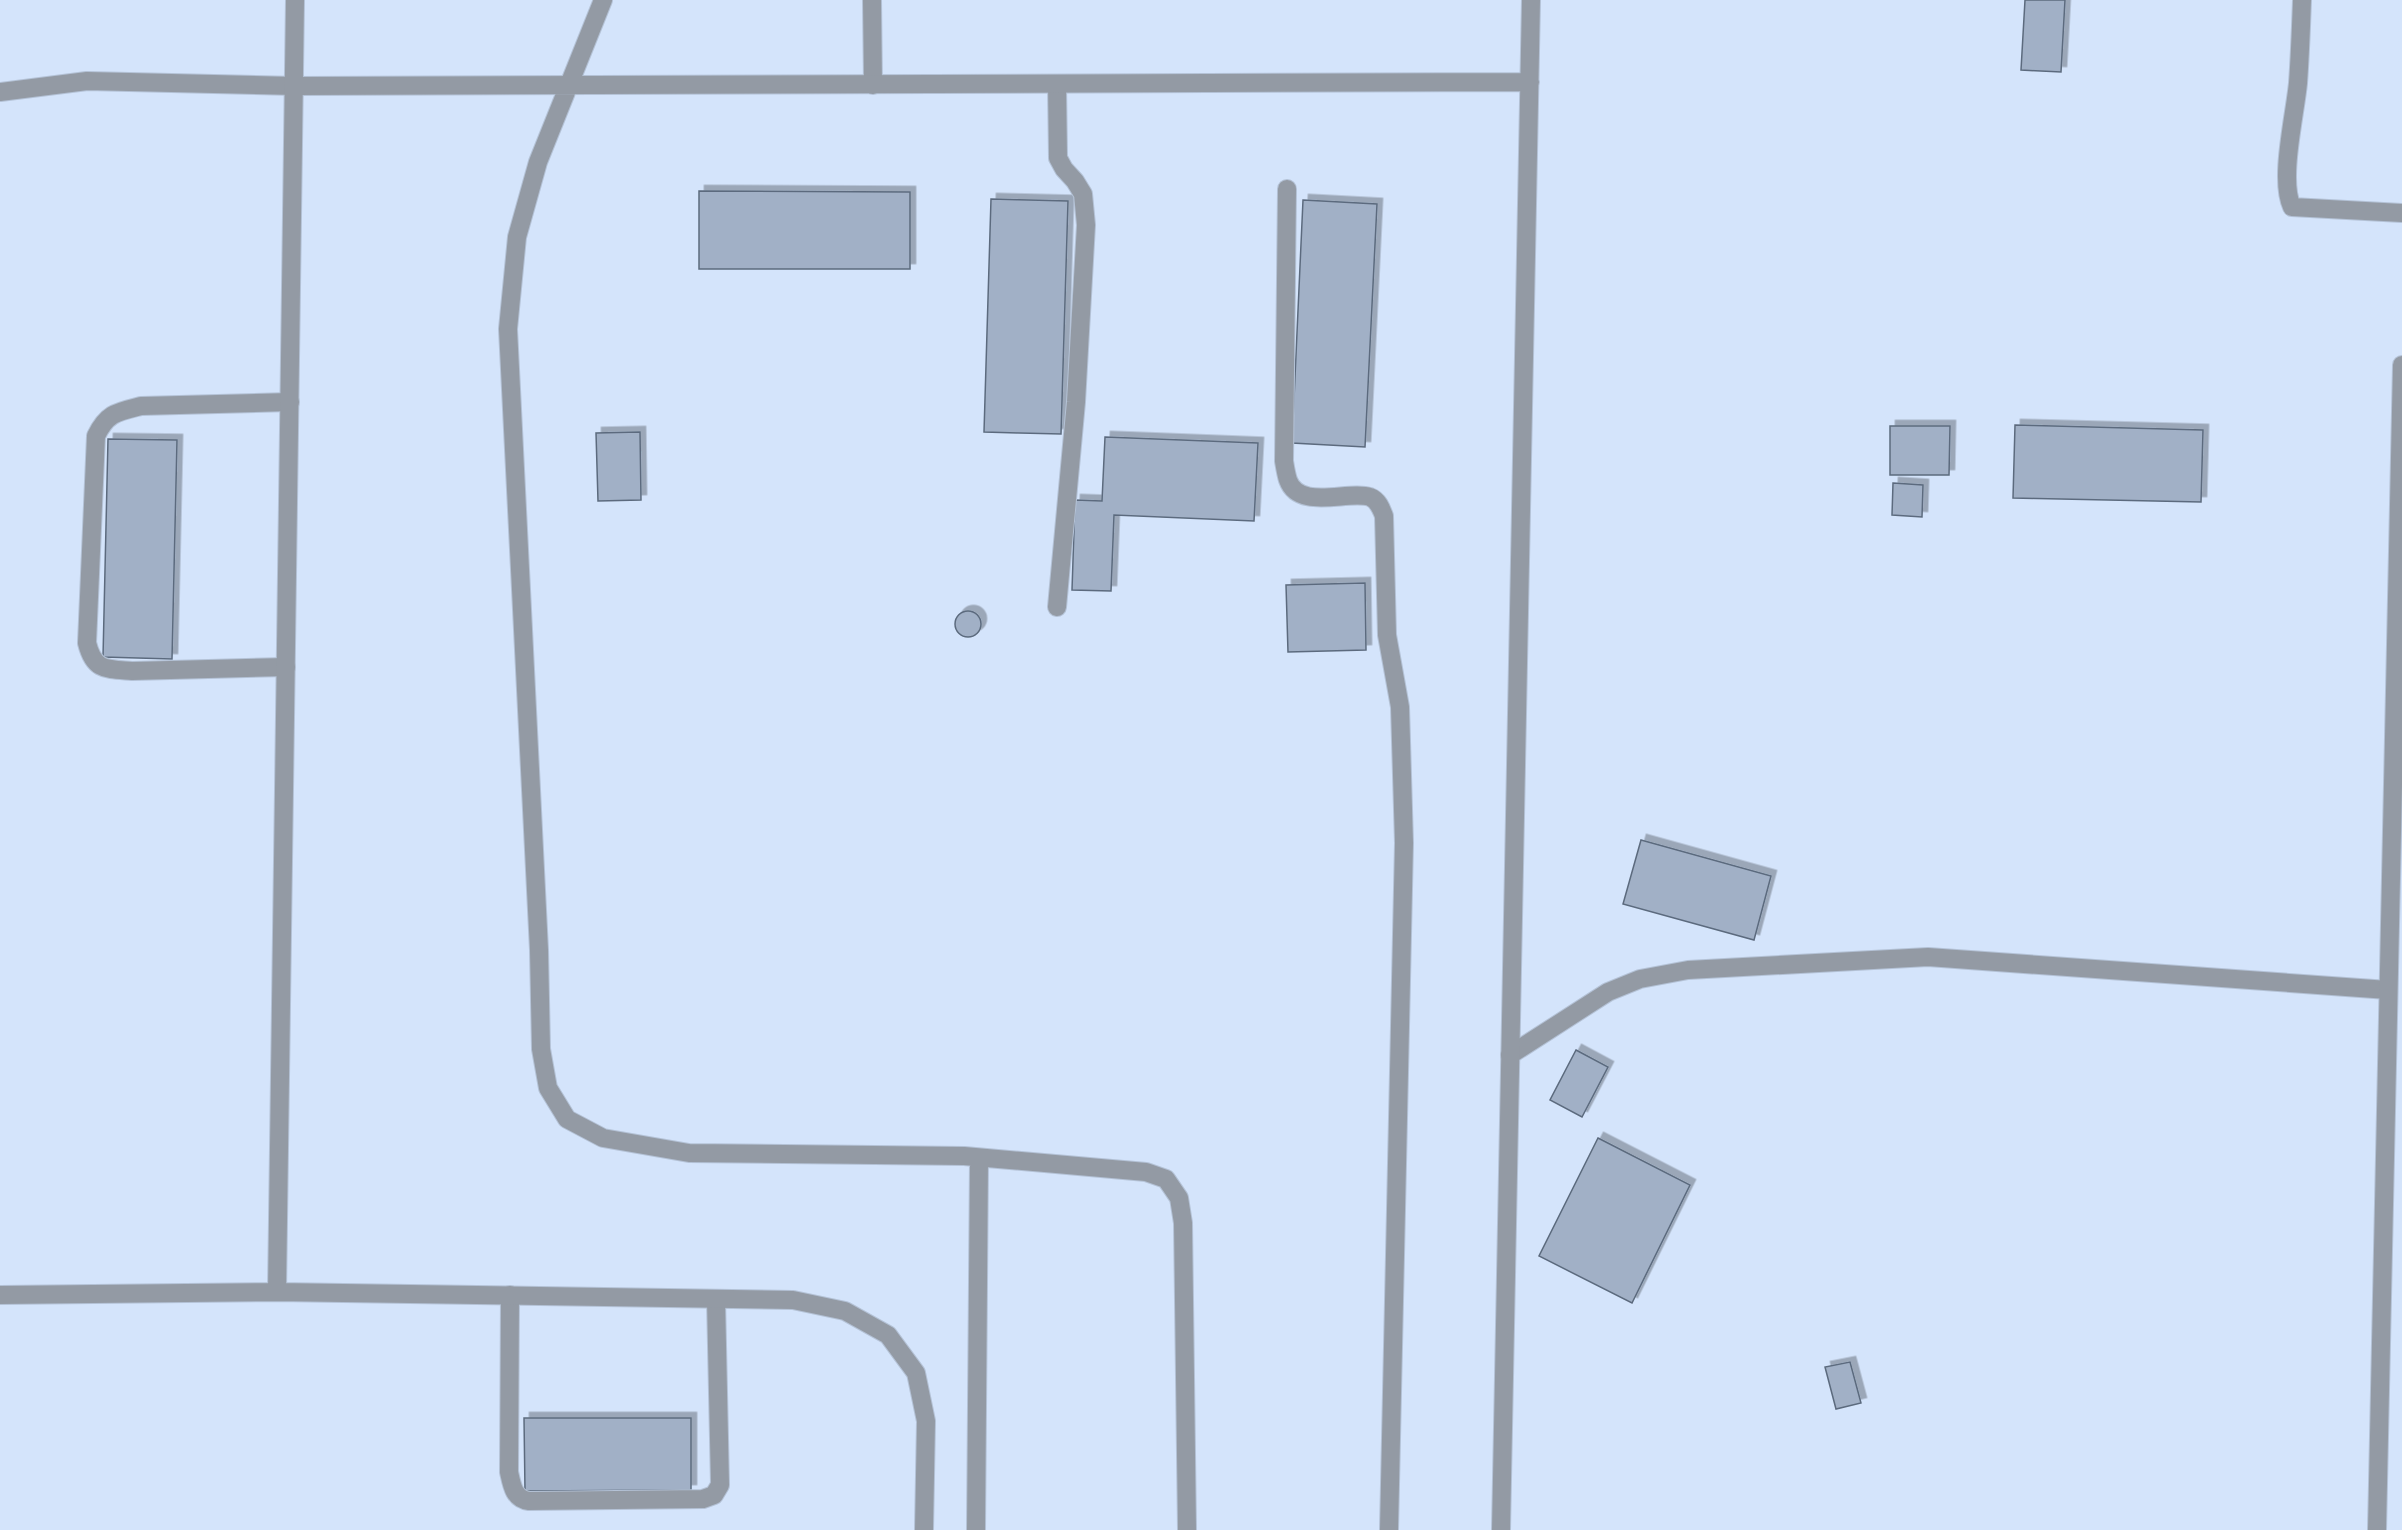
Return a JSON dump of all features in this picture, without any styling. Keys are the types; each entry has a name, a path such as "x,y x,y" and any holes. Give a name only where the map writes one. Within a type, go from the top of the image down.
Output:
{"street":[{"path":"277,1292 295,0"},
{"path":"603,0 538,162 517,237 508,330 540,950 541,1049 548,1088 567,1119 603,1138 689,1153 979,1158 1146,1172 1166,1179 1179,1198 1183,1223 1187,1530"},
{"path":"872,0 873,85"},
{"path":"1501,1530 1531,0"},
{"path":"2302,0 2298,82 2287,179 2288,199 2292,207 2298,209 2402,213"},
{"path":"0,92 87,81 295,86 1530,82"},
{"path":"1057,84 1058,158 1083,194 1086,225 1076,402 1057,607"},
{"path":"1287,189 1284,461 1288,481 1296,492 1308,496 1370,497 1379,504 1384,516 1388,635 1400,707 1404,843 1389,1530"},
{"path":"2376,1530 2402,364"},
{"path":"286,667 132,671 109,669 99,665 91,657 87,643 96,436 103,421 118,411 141,406 290,402"},
{"path":"1510,1054 1608,992 1640,979 1688,970 1928,957 2388,990"},
{"path":"976,1530 979,1158"},
{"path":"0,1295 277,1292 793,1300 845,1311 888,1335 916,1373 926,1421 924,1530"},
{"path":"510,1295 509,1472 516,1495 521,1500 529,1501 703,1499 714,1495 720,1485 716,1299"}],"building":[{"path":"2025,0 2065,0 2061,72 2021,70"},
{"path":"699,191 910,192 910,269 699,269"},
{"path":"991,199 1068,201 1061,434 984,432"},
{"path":"1303,200 1377,204 1365,447 1292,443"},
{"path":"2015,425 2203,430 2201,502 2013,498"},
{"path":"1890,426 1950,426 1949,475 1890,475"},
{"path":"640,432 641,500 598,501 596,433"},
{"path":"1105,437 1258,443 1254,521 1114,515 1111,591 1072,590 1075,500 1102,501"},
{"path":"108,439 177,440 172,659 103,657"},
{"path":"1893,483 1923,485 1922,517 1892,515"},
{"path":"1365,583 1366,650 1288,652 1286,585"},
{"path":"968,611 977,615 981,624 977,633 968,637 959,633 955,624 959,615"},
{"path":"1641,840 1771,876 1754,940 1623,904"},
{"path":"1576,1050 1608,1067 1582,1117 1550,1100"},
{"path":"1598,1138 1690,1185 1632,1303 1539,1256"},
{"path":"1850,1362 1861,1403 1836,1409 1825,1367"},
{"path":"524,1418 691,1418 691,1490 525,1491"}]}
